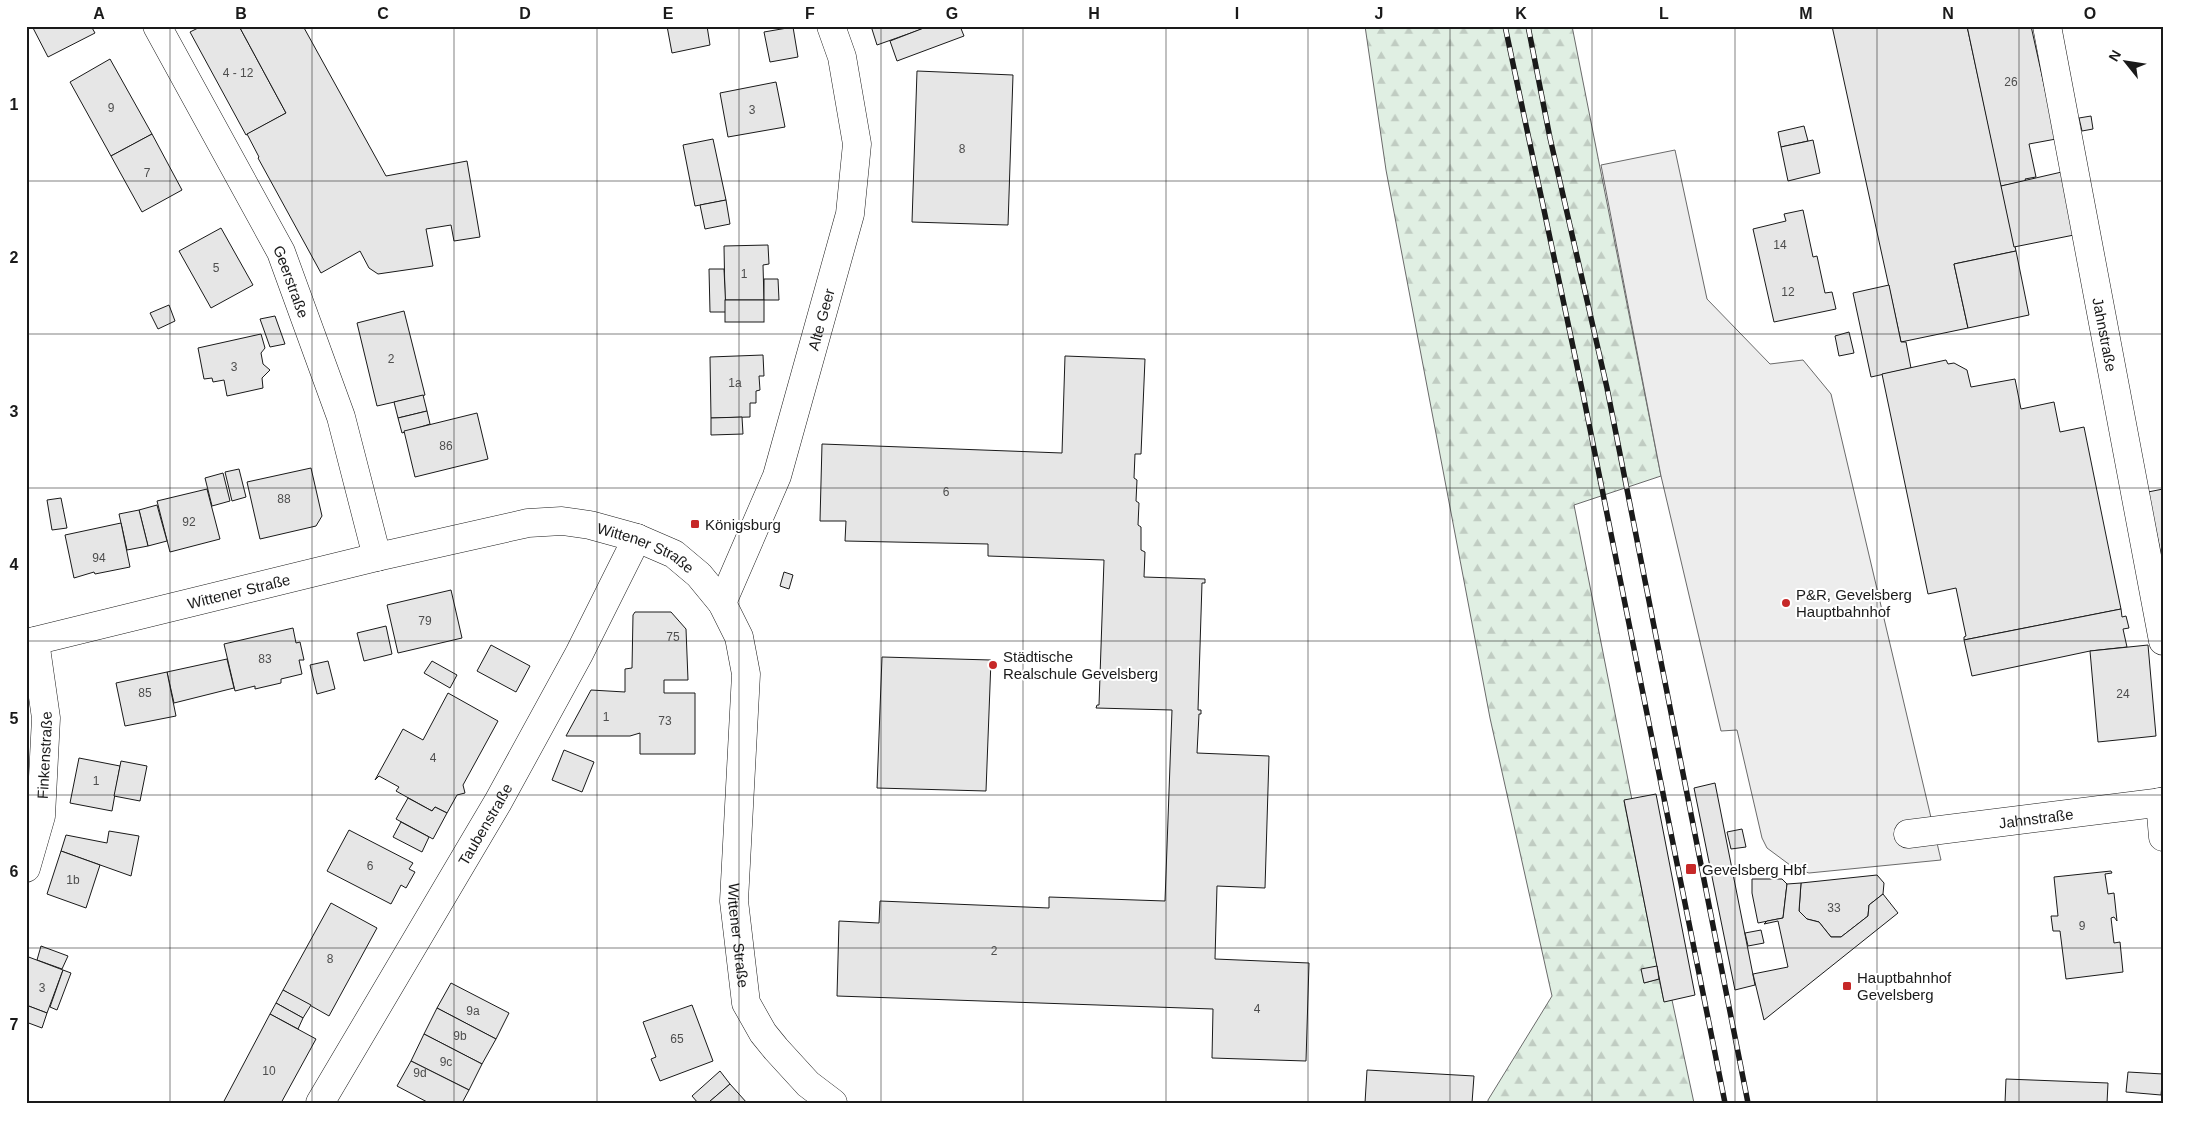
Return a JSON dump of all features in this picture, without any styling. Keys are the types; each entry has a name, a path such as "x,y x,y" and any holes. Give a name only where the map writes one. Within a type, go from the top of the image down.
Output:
{"street":[{"name":"Geerstraße","path":"156,26 281,252 341,417 377,557"},
{"name":"Alte Geer","path":"722,602 777,476 850,214 857,144 842,57 831,26"},
{"name":"Jahnstraße","path":"2047,26 2163,641"},
{"name":"Wittener Straße","path":"31,642 377,557 528,523 571,523 615,531 674,554 699,575 722,602 739,637 746,674 734,901 746,1003 762,1033 776,1050 808,1084 833,1103"},
{"name":"Taubenstraße","path":"320,1103 498,802 579,654 637,538"},
{"name":"Finkenstraße","path":"26,868 41,816 46,718 31,642"},
{"name":"Jahnstraße","path":"1908,834 2161,802"},
{"path":"2161,802 2163,837"}],"green space":[{"path":"1365,26 1572,26 1661,476 1574,505 1632,800 1624,801 1657,966 1644,983 1659,979 1664,1001 1672,1000 1694,1103 1488,1103 1488,1100 1552,996 1490,718 1386,170"}],"shaded area":[{"name":"P&R, Gevelsberg Hauptbahnhof","path":"1675,150 1707,299 1770,364 1803,360 1831,394 1941,860 1809,873 1794,868 1767,848 1762,838 1737,730 1721,731 1661,476 1601,165"}],"building":[{"path":"32,26 91,26 95,33 48,57"},
{"path":"202,26 239,26 286,113 246,135 190,32"},
{"path":"239,26 303,26 386,176 467,161 480,237 454,241 451,225 426,229 433,266 378,274 369,268 360,251 321,273 258,158 247,134 286,113"},
{"path":"667,26 707,26 710,45 672,53"},
{"path":"871,26 921,26 922,29 877,45"},
{"path":"929,26 960,26 964,36 897,61 890,41"},
{"path":"1832,26 1967,26 2016,251 1954,264 1968,328 1901,342"},
{"path":"1967,26 2031,26 2056,139 2029,144 2036,177 2001,186"},
{"path":"793,27 798,57 770,62 764,32"},
{"path":"110,59 152,134 111,156 70,82"},
{"path":"917,71 1013,75 1008,225 912,222"},
{"path":"776,82 785,127 728,137 720,93"},
{"path":"2091,116 2093,129 2082,131 2079,118"},
{"path":"1804,126 1808,141 1781,147 1778,132"},
{"path":"152,134 182,190 142,212 111,156"},
{"path":"713,139 726,200 695,206 683,145"},
{"path":"1813,140 1820,173 1788,181 1781,147"},
{"path":"2066,171 2079,234 2014,247 2001,186"},
{"path":"726,200 730,224 705,229 700,205"},
{"path":"1803,210 1813,257 1817,256 1825,293 1832,292 1836,309 1774,322 1753,229 1786,221 1784,214"},
{"path":"221,228 253,285 211,308 179,251"},
{"path":"768,245 769,264 763,265 764,300 725,300 724,246"},
{"path":"2016,251 2029,315 1968,328 1954,264"},
{"path":"709,269 724,269 726,312 710,312"},
{"path":"764,279 778,279 779,300 764,300"},
{"path":"1889,285 1901,342 1906,342 1911,368 1871,377 1853,293"},
{"path":"725,300 764,300 764,322 725,322"},
{"path":"169,305 175,321 158,329 150,313"},
{"path":"404,311 425,395 377,406 357,323"},
{"path":"275,316 285,344 270,347 260,319"},
{"path":"1849,332 1854,353 1839,356 1835,336"},
{"path":"261,334 265,348 261,353 263,364 270,370 262,378 263,388 227,396 224,380 213,382 212,378 204,379 198,348"},
{"path":"763,355 764,376 759,376 760,390 756,391 756,403 750,403 750,417 711,418 710,357"},
{"path":"1065,356 1145,359 1141,454 1135,454 1134,478 1137,480 1136,501 1139,503 1138,525 1141,527 1141,550 1145,552 1144,577 1205,579 1205,583 1202,583 1198,710 1201,710 1201,714 1199,714 1197,753 1269,756 1265,888 1217,886 1215,959 1309,963 1306,1061 1212,1058 1213,1009 837,996 839,921 879,923 880,901 1049,908 1049,897 1165,901 1172,710 1096,708 1099,705 1104,560 988,556 988,544 845,541 846,521 820,521 822,444 1062,453"},
{"path":"1946,360 1948,364 1954,363 1967,370 1971,387 2015,379 2021,409 2054,402 2060,432 2084,427 2121,609 1964,640 1966,636 1956,588 1928,594 1882,374"},
{"path":"423,395 427,411 398,418 394,402"},
{"path":"427,411 430,424 402,433 398,418"},
{"path":"477,413 488,459 415,477 404,431"},
{"path":"742,417 743,434 711,435 711,418"},
{"path":"311,468 322,516 316,526 260,539 247,482"},
{"path":"239,469 246,497 232,501 225,472"},
{"path":"223,473 230,501 212,506 205,478"},
{"path":"207,489 220,539 170,552 157,501"},
{"path":"2163,489 2163,565 2148,492"},
{"path":"61,498 67,528 52,530 47,500"},
{"path":"157,505 167,541 148,546 139,510"},
{"path":"139,510 148,546 127,550 119,514"},
{"path":"121,523 130,567 95,574 94,572 74,578 65,535"},
{"path":"784,572 793,575 789,589 780,586"},
{"path":"451,590 462,638 398,653 387,605"},
{"path":"2121,609 2122,617 2126,616 2129,628 2123,629 2127,647 2090,651 1972,676 1964,640"},
{"path":"635,612 671,612 686,629 688,680 664,680 664,693 695,693 695,754 640,754 640,733 630,736 566,736 591,690 625,692 625,669 632,668 633,615"},
{"path":"386,626 392,654 364,661 357,633"},
{"path":"293,628 296,643 300,642 304,660 299,660 302,674 281,679 281,683 235,691 224,644"},
{"path":"491,645 530,666 516,692 477,671"},
{"path":"2148,645 2156,736 2098,742 2090,651"},
{"path":"882,657 991,660 986,791 877,788"},
{"path":"227,659 234,688 174,703 167,672"},
{"path":"328,661 335,689 317,694 310,665"},
{"path":"432,661 457,675 450,688 424,673"},
{"path":"167,672 176,716 125,726 116,683"},
{"path":"448,693 498,721 463,785 465,793 457,795 447,813 435,807 432,811 396,791 399,787 379,776 375,780 403,729 423,740"},
{"path":"564,750 594,762 582,792 552,780"},
{"path":"79,758 120,766 112,811 70,803"},
{"path":"121,761 147,766 140,801 114,796"},
{"path":"1715,783 1755,985 1735,990 1694,788"},
{"path":"1656,794 1695,995 1664,1002 1624,800"},
{"path":"408,798 432,811 435,807 447,813 433,839 396,819"},
{"path":"401,822 429,837 422,852 393,837"},
{"path":"1742,829 1746,847 1731,849 1727,832"},
{"path":"349,830 413,863 409,869 415,872 406,888 401,885 391,904 327,871"},
{"path":"109,831 139,836 131,876 61,851 66,835 107,843"},
{"path":"61,851 100,865 86,908 47,894"},
{"path":"2111,871 2112,873 2105,874 2108,894 2114,893 2117,921 2114,917 2111,918 2114,943 2120,942 2123,972 2066,979 2060,931 2053,931 2051,916 2058,916 2054,877"},
{"path":"1877,875 1884,883 1883,894 1869,905 1868,916 1841,937 1831,937 1819,922 1807,919 1799,911 1801,883"},
{"path":"1752,879 1782,879 1787,884 1783,918 1758,923 1752,893"},
{"path":"1801,883 1799,911 1807,919 1819,922 1831,937 1841,937 1868,916 1869,905 1883,894 1898,913 1764,1020 1753,974 1788,967 1778,921 1764,924 1767,921 1783,918 1787,884"},
{"path":"331,903 377,928 329,1016 283,990"},
{"path":"1761,930 1764,943 1748,946 1745,933"},
{"path":"41,946 68,956 62,969 37,960"},
{"path":"26,956 63,970 47,1013 26,1005"},
{"path":"1657,966 1659,979 1644,983 1641,969"},
{"path":"63,970 71,973 57,1010 50,1007"},
{"path":"451,983 509,1013 496,1039 437,1008"},
{"path":"283,990 311,1005 303,1018 276,1003"},
{"path":"276,1003 303,1018 298,1029 270,1014"},
{"path":"26,1005 47,1013 42,1028 26,1022"},
{"path":"692,1005 713,1061 660,1081 651,1059 656,1057 643,1022"},
{"path":"437,1008 496,1039 482,1064 424,1034"},
{"path":"270,1014 316,1039 281,1103 223,1103"},
{"path":"424,1034 482,1064 469,1090 411,1061"},
{"path":"411,1061 469,1090 462,1103 429,1103 397,1086"},
{"path":"1367,1070 1474,1076 1472,1103 1365,1103"},
{"path":"720,1071 730,1084 708,1103 698,1103 692,1096"},
{"path":"2128,1072 2163,1074 2161,1095 2126,1092"},
{"path":"2006,1079 2108,1083 2107,1103 2005,1103"},
{"path":"730,1084 747,1103 709,1102"}],"railway":[{"path":"1505,26 1583,394 1725,1103"},
{"path":"1528,26 1550,138 1607,388 1748,1103"}],"place":[{"name":"Königsburg","path":"695,524"},
{"name":"P&R, Gevelsberg Hauptbahnhof","path":"1786,603"},
{"name":"Städtische Realschule Gevelsberg","path":"993,665"},
{"name":"Gevelsberg Hbf","path":"1691,869"},
{"name":"Hauptbahnhof Gevelsberg","path":"1847,986"}]}
